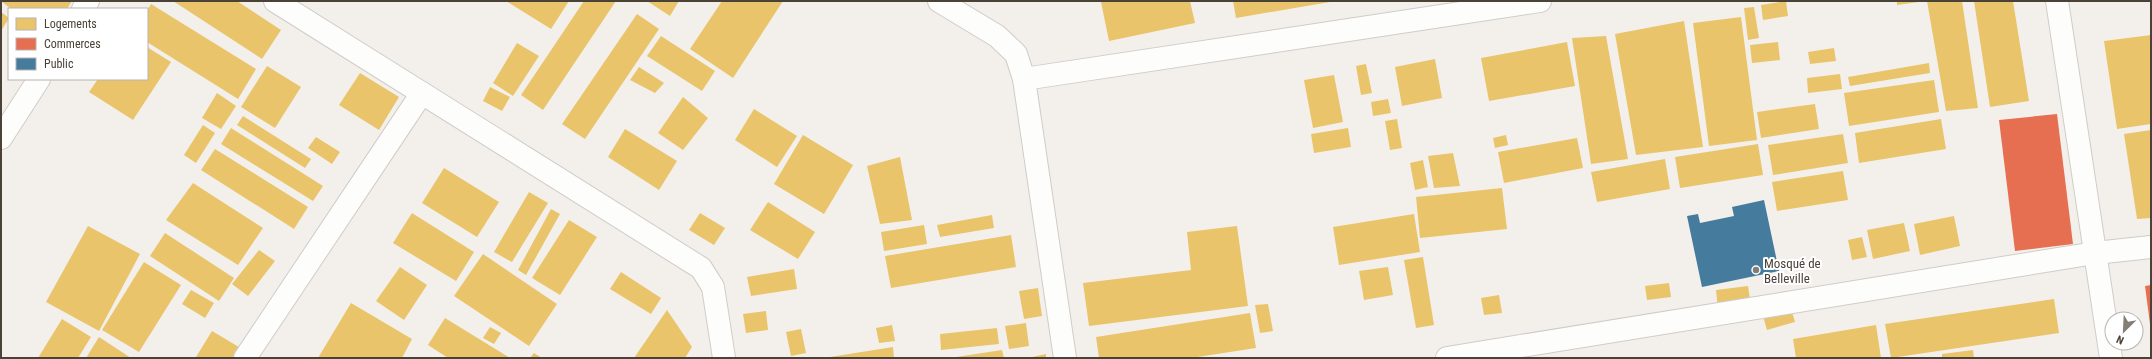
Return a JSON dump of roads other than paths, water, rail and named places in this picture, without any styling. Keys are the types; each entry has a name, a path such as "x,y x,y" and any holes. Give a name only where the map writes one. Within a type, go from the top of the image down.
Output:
{"street":[{"path":"275,1 701,268 713,287 724,358"},
{"path":"939,1 998,36 1016,54 1024,79 1065,358"},
{"path":"1024,79 1540,1"},
{"path":"2057,1 2111,358"},
{"path":"1,138 38,80"},
{"path":"245,358 422,93"},
{"path":"1447,358 2095,253 2151,247"}],"place":[{"name":"Mosqué de Belleville","path":"1756,270"}]}
